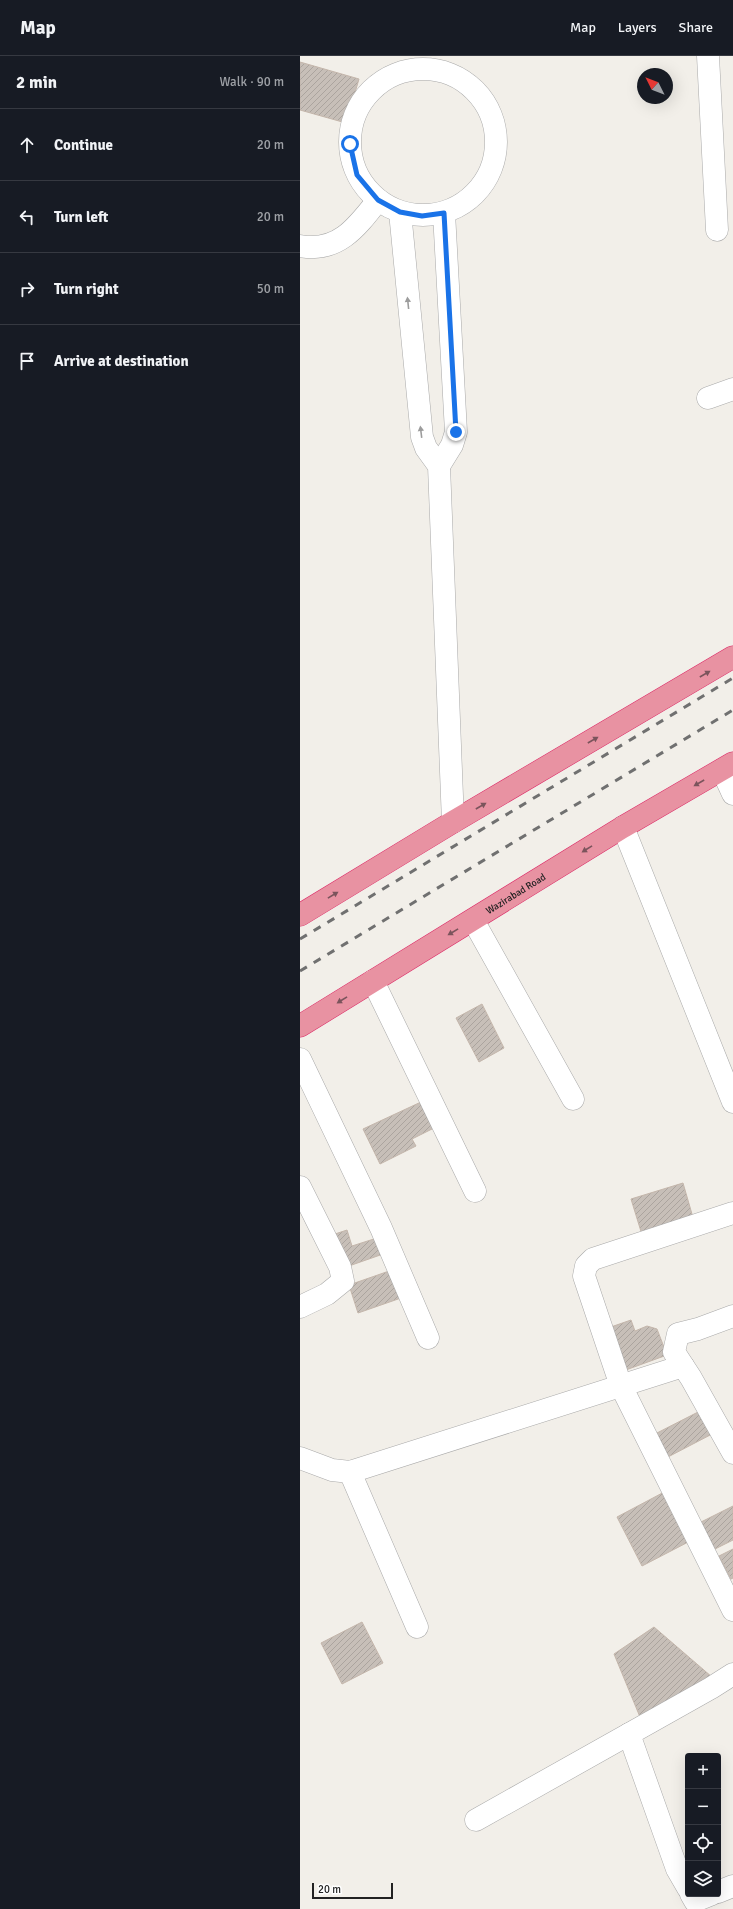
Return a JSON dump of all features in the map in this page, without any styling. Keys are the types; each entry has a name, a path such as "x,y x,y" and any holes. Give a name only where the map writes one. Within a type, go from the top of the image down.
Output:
{"highway":[{"path":"300,915 453,822 733,657"},
{"name":"Wazirabad Road","path":"300,1026 623,827 728,766"}],"street":[{"path":"708,56 717,230"},
{"path":"398,64 436,69 466,82 488,106 497,138 491,170 471,196 444,213 422,216 400,212 378,200 357,175 350,144 356,112 375,86 398,64"},
{"path":"300,246 329,246 357,227 378,200"},
{"path":"400,212 422,437 426,448 439,466 453,822"},
{"path":"439,466 452,445 456,432 444,213"},
{"path":"708,398 733,389"},
{"path":"728,766 733,794"},
{"path":"623,827 733,1102"},
{"path":"473,920 573,1099"},
{"path":"373,981 475,1191"},
{"path":"300,1059 381,1228 428,1338"},
{"path":"300,1187 340,1267 343,1281 327,1294 300,1307"},
{"path":"733,1213 593,1260 586,1266 584,1276 621,1386 733,1610"},
{"path":"733,1316 698,1329 678,1334 674,1352 733,1453"},
{"path":"300,1458 332,1470 350,1472 683,1366"},
{"path":"350,1472 417,1627"},
{"path":"476,1820 711,1688 733,1674"},
{"path":"630,1734 677,1869 685,1883"},
{"path":"721,1891 733,1886"},
{"path":"693,1897 695,1901 705,1897"}],"building":[{"path":"300,62 359,79 346,123 300,110"},
{"path":"482,1004 504,1048 479,1062 456,1018"},
{"path":"421,1102 434,1128 412,1139 416,1146 380,1164 363,1129"},
{"path":"683,1183 694,1221 643,1238 631,1199"},
{"path":"347,1230 352,1246 380,1237 386,1253 346,1267 335,1234"},
{"path":"392,1270 401,1298 358,1313 349,1285"},
{"path":"631,1320 635,1331 647,1326 657,1329 667,1355 623,1371 608,1328"},
{"path":"702,1410 714,1433 666,1458 653,1435"},
{"path":"668,1490 694,1539 642,1566 617,1517"},
{"path":"733,1506 733,1540 709,1552 695,1525"},
{"path":"733,1549 733,1578 731,1579 719,1556"},
{"path":"362,1622 383,1663 342,1684 321,1643"},
{"path":"654,1627 712,1677 640,1717 614,1654"}],"railway":[{"path":"300,939 733,678"},
{"path":"300,971 733,710"}],"route":[{"path":"350,144 357,175 378,200 400,212 422,216 444,213 456,432"}]}
